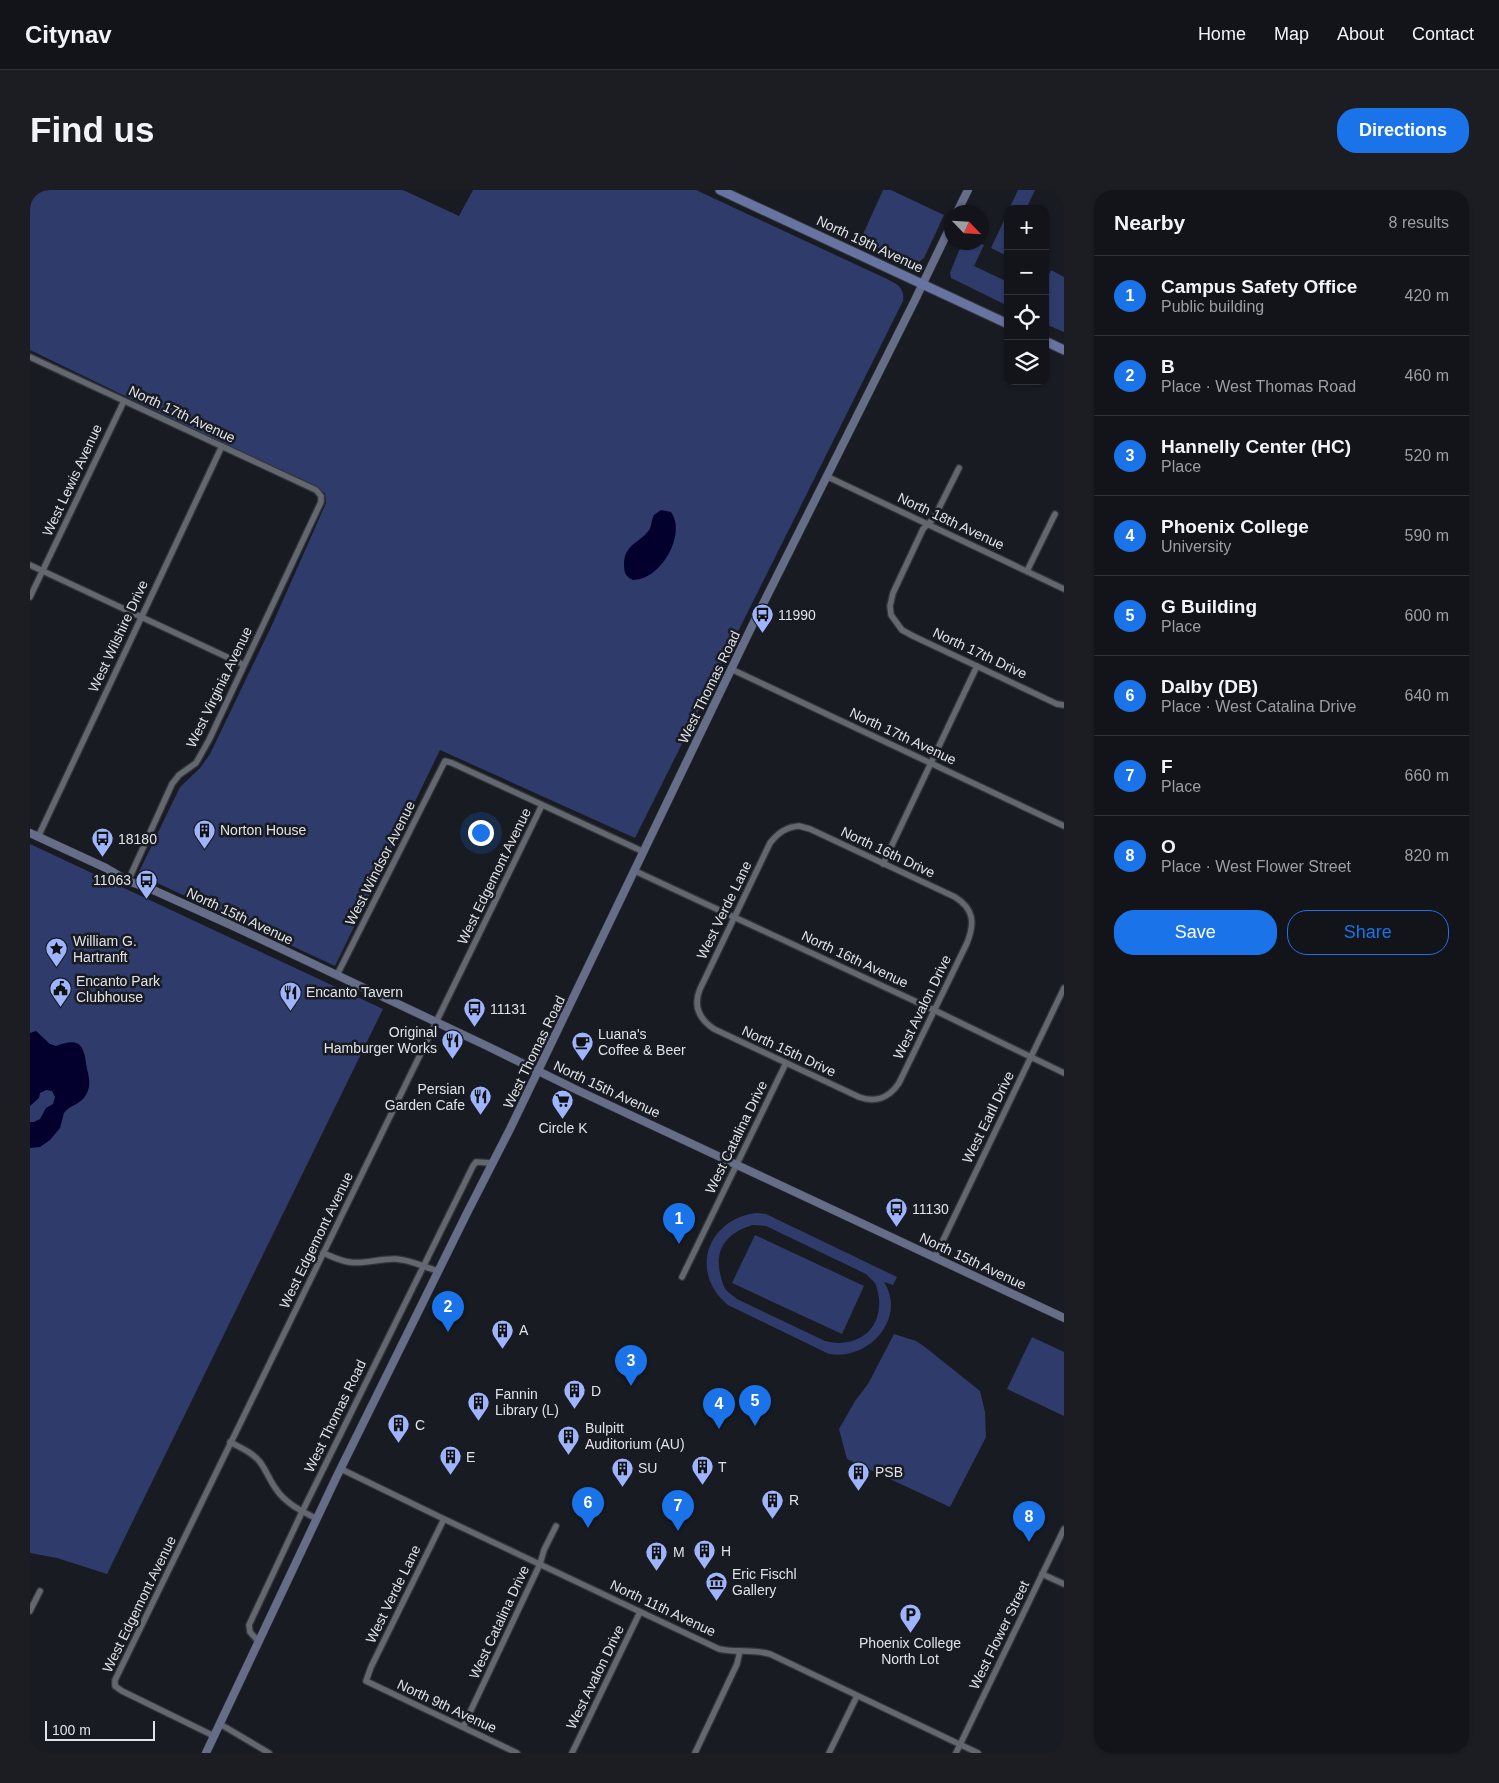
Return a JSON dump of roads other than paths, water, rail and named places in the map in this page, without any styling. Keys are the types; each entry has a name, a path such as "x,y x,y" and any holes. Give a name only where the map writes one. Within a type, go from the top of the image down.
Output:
{"main road":[{"name":"North 19th Avenue","path":"720,190 1004,322"},
{"path":"960,205 968,190"},
{"name":"West Thomas Road","path":"206,1753 341,1469 538,1071 731,668 944,240"},
{"path":"1049,344 1064,350"},
{"name":"North 15th Avenue","path":"34,835 106,868 128,881 171,898 437,1022 1064,1318"}],"street":[{"name":"North 17th Avenue","path":"30,357 316,490 321,496"},
{"name":"West Lewis Avenue","path":"30,597 124,400"},
{"name":"West Wilshire Drive","path":"34,835 222,446"},
{"path":"928,524 934,518 959,468"},
{"name":"North 18th Avenue","path":"826,476 1064,588"},
{"name":"West Virginia Avenue","path":"128,881 172,784 178,775 196,763 202,754 321,502 321,496"},
{"path":"1027,571 1055,514"},
{"name":"North 17th Drive","path":"928,524 922,530 893,593 890,606 891,615 902,630 1057,704 1064,705"},
{"path":"30,565 244,666"},
{"path":"883,864 977,666"},
{"name":"North 17th Avenue","path":"731,668 1064,826"},
{"name":"West Windsor Avenue","path":"337,976 445,761 542,805"},
{"path":"542,805 644,852"},
{"name":"West Edgemont Avenue","path":"214,1736 115,1686 115,1680 542,805"},
{"name":"North 16th Drive","path":"784,829 793,826 805,827 961,901 972,918"},
{"name":"West Verde Lane","path":"697,1007 696,1000 700,989 770,843 784,829"},
{"name":"North 16th Avenue","path":"635,871 735,916 1064,1073"},
{"name":"West Avalon Drive","path":"881,1098 890,1094 898,1083 972,932 972,918"},
{"name":"West Earll Drive","path":"935,1257 1064,988"},
{"name":"North 15th Drive","path":"697,1007 704,1021 714,1029 859,1097 870,1100 881,1098"},
{"name":"West Catalina Drive","path":"682,1277 786,1063"},
{"name":"West Thomas Road","path":"259,1642 250,1632 249,1625 302,1512 473,1166 476,1162 492,1163"},
{"path":"322,1253 349,1262 364,1263 397,1259 438,1271"},
{"path":"230,1442 249,1452 260,1462 276,1489 286,1500 302,1512 317,1519"},
{"name":"North 11th Avenue","path":"341,1469 719,1649 761,1651 770,1654 978,1753"},
{"name":"West Verde Lane","path":"366,1681 371,1667 444,1519"},
{"name":"West Catalina Drive","path":"463,1727 556,1526"},
{"name":"West Flower Street","path":"956,1753 1064,1529"},
{"path":"1042,1574 1064,1584"},
{"path":"30,1611 40,1591"},
{"name":"West Avalon Drive","path":"572,1753 640,1612"},
{"path":"694,1753 737,1664 740,1651"},
{"name":"North 9th Avenue","path":"366,1681 517,1753"},
{"path":"829,1753 857,1696"},
{"path":"220,1724 269,1753"}],"place":[{"name":"11990","path":"762,634"},
{"name":"Norton House","path":"204,849"},
{"name":"18180","path":"102,858"},
{"name":"11063","path":"147,899"},
{"name":"William G. Hartranft","path":"57,968"},
{"name":"Encanto Park Clubhouse","path":"60,1008"},
{"name":"Encanto Tavern","path":"290,1011"},
{"name":"11131","path":"474,1028"},
{"name":"Original Hamburger Works","path":"453,1059"},
{"name":"Luana's Coffee & Beer","path":"582,1061"},
{"name":"Persian Garden Cafe","path":"481,1116"},
{"name":"Circle K","path":"563,1119"},
{"name":"11130","path":"896,1228"},
{"name":"Campus Safety Office","path":"679,1244"},
{"name":"B","path":"448,1332"},
{"name":"A","path":"503,1349"},
{"name":"Hannelly Center (HC)","path":"631,1386"},
{"name":"D","path":"575,1410"},
{"name":"Fannin Library (L)","path":"479,1421"},
{"name":"G Building","path":"755,1426"},
{"name":"Phoenix College","path":"719,1429"},
{"name":"C","path":"399,1444"},
{"name":"Bulpitt Auditorium (AU)","path":"569,1455"},
{"name":"E","path":"450,1476"},
{"name":"T","path":"702,1486"},
{"name":"SU","path":"622,1487"},
{"name":"PSB","path":"859,1491"},
{"name":"R","path":"773,1519"},
{"name":"Dalby (DB)","path":"588,1528"},
{"name":"F","path":"678,1531"},
{"name":"O","path":"1029,1542"},
{"name":"H","path":"705,1570"},
{"name":"M","path":"657,1571"},
{"name":"Eric Fischl Gallery","path":"716,1601"},
{"name":"Phoenix College North Lot","path":"910,1634"}]}
